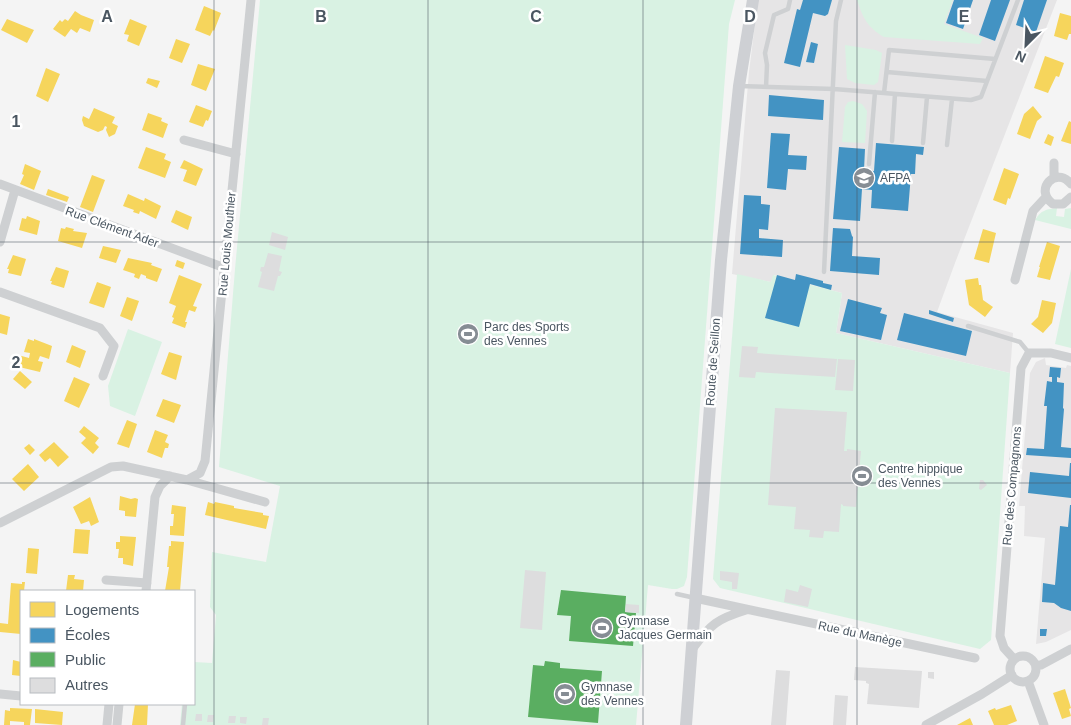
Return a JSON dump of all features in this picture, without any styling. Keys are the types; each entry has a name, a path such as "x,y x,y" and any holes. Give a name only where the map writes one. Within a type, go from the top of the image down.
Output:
{"street":[{"name":"Rue Louis Mouthier","path":"187,480 200,473 205,461 251,0"},
{"name":"Route de Seillon","path":"686,725 721,260 739,86 753,0"},
{"path":"184,140 236,154"},
{"path":"1054,163 1054,178"},
{"path":"1071,184 1064,178 1054,178 1046,185 1045,189 1046,197 1049,201 1058,205 1067,202 1071,198"},
{"name":"Rue Clément Ader","path":"0,184 225,268"},
{"path":"0,242 15,190"},
{"path":"1015,280 1033,211 1046,197"},
{"path":"0,292 100,328 114,346 103,376"},
{"path":"1029,352 1051,353 1071,358"},
{"name":"Rue des Compagnons","path":"1014,659 1004,648 1000,636 1022,368 1029,352"},
{"path":"0,523 111,468 124,466 187,480 265,502"},
{"path":"106,580 147,587 155,497 160,486 170,476"},
{"name":"Rue du Manège","path":"695,598 975,658"},
{"path":"691,649 708,628 724,617 746,610"},
{"path":"1036,665 1041,665 1071,649"},
{"path":"1026,656 1036,665 1035,674 1028,681 1021,681 1012,675 1010,667 1014,659 1026,656"},
{"path":"926,725 1012,675"},
{"path":"1028,681 1044,725"},
{"path":"0,694 20,696"},
{"path":"107,725 109,705"},
{"path":"116,725 119,705"}],"lane":[{"path":"766,87 767,65 765,53 774,15 788,8 790,0"},
{"path":"824,272 836,21 841,0"},
{"path":"739,86 834,89 971,100 981,96 1018,0"},
{"path":"884,93 889,50 995,59"},
{"path":"887,72 987,81"},
{"path":"869,164 875,92"},
{"path":"892,141 895,94"},
{"path":"923,143 927,97"},
{"path":"947,144 952,99"},
{"path":"968,326 1020,342 1029,352"},
{"path":"677,594 695,598"},
{"path":"184,725 185,705"}],"shaded area":[{"name":"AFPA","path":"758,0 1057,0 937,312 1013,333 1010,373 836,333 842,293 774,275 771,282 732,274 749,72"},
{"path":"1045,358 1046,365 1066,368 1067,365 1071,366 1071,630 1046,642 1036,644 1045,538 1024,536 1025,506 1019,506 1030,373 1036,362"}],"green space":[{"name":"Parc des Sports des Vennes","path":"260,0 735,0 729,24 687,577 684,586 677,589 648,585 636,725 180,725 182,705 195,705 195,662 212,663 216,615 210,607 212,552 266,562 280,486 219,467"},
{"path":"857,0 953,0 944,24 983,38 980,44 884,37 873,30 866,22"},
{"path":"845,45 876,50 882,53 878,82 874,85 855,83 847,79"},
{"path":"853,101 862,104 867,111 865,143 842,142 845,107 848,102"},
{"path":"1057,208 1056,216 1064,217 1065,209 1071,208 1071,229 1035,220 1044,211"},
{"path":"1071,269 1071,348 1055,344"},
{"name":"Centre hippique des Vennes","path":"737,274 771,282 773,275 842,293 836,333 1010,373 991,640 980,649 720,588 713,579"},
{"path":"128,329 162,342 135,416 110,406 108,386"}],"building: Logements":[{"path":"204,6 221,13 210,36 195,30"},
{"path":"75,11 94,20 90,32 80,28 77,33 71,29 65,37 53,29 60,20 62,22 65,19 68,21"},
{"path":"1060,13 1071,16 1071,34 1069,34 1067,40 1054,36"},
{"path":"7,19 34,30 27,43 1,30"},
{"path":"130,19 147,26 139,46 127,41 129,35 124,34"},
{"path":"176,39 190,44 182,63 169,58"},
{"path":"1045,56 1064,63 1059,77 1056,76 1048,93 1034,88"},
{"path":"198,64 215,69 206,91 191,85"},
{"path":"46,68 60,74 48,102 36,96"},
{"path":"148,78 160,81 157,88 146,83"},
{"path":"196,105 212,111 203,127 189,122"},
{"path":"1033,106 1042,117 1037,121 1030,139 1017,134 1024,114"},
{"path":"94,108 115,117 112,123 118,126 115,134 109,137 106,130 107,127 105,126 103,130 98,132 84,126 83,116 89,119"},
{"path":"148,113 162,118 161,121 168,124 163,138 142,130"},
{"path":"1069,121 1071,122 1071,144 1061,141"},
{"path":"1048,134 1054,137 1051,146 1044,143"},
{"path":"146,147 166,154 164,159 171,162 165,178 138,168"},
{"path":"184,160 203,169 196,186 183,181 187,170 180,168"},
{"path":"25,164 41,171 34,190 20,184 24,175 22,174"},
{"path":"1004,168 1019,174 1006,205 993,200"},
{"path":"92,175 105,180 93,212 80,207"},
{"path":"48,189 69,197 67,202 46,195"},
{"path":"128,194 144,201 145,198 161,206 156,219 140,211 139,214 133,212 134,210 123,206"},
{"path":"176,210 192,217 188,230 171,222"},
{"path":"27,216 40,221 37,235 19,230 22,218 26,219"},
{"path":"66,227 74,229 73,231 87,233 82,248 58,241 61,228 65,229"},
{"path":"983,229 996,233 989,263 974,259"},
{"path":"1047,242 1060,246 1050,280 1037,277"},
{"path":"103,246 121,250 116,263 99,258"},
{"path":"13,255 26,259 21,276 8,273 9,269 7,269"},
{"path":"128,258 152,263 151,265 162,269 157,282 141,274 139,279 134,277 135,274 123,270"},
{"path":"177,260 185,263 183,269 175,266"},
{"path":"56,267 69,271 64,288 51,284 52,281 50,281"},
{"path":"179,275 202,284 193,306 197,307 195,312 189,310 185,328 172,323 176,306 169,303"},
{"path":"978,278 983,300 993,307 985,317 969,305 965,280"},
{"path":"97,282 111,287 104,308 89,303"},
{"path":"127,297 139,301 132,321 120,316"},
{"path":"1042,300 1056,303 1052,323 1043,333 1031,324 1038,317"},
{"path":"0,314 10,317 7,335 0,333"},
{"path":"28,339 34,341 34,339 52,346 49,359 40,356 38,361 43,362 40,372 15,366 18,355 29,358 30,353 24,352"},
{"path":"72,345 86,351 80,368 66,362"},
{"path":"169,352 182,356 176,380 161,374"},
{"path":"20,371 32,382 25,389 13,379"},
{"path":"74,377 90,384 79,408 64,401"},
{"path":"163,399 181,405 174,423 156,416"},
{"path":"127,420 137,424 129,448 117,444"},
{"path":"84,426 99,438 95,443 99,447 93,454 81,443 86,438 79,432"},
{"path":"155,430 168,435 165,442 169,444 168,448 165,448 162,458 147,452"},
{"path":"54,442 69,457 58,467 50,458 45,462 39,455"},
{"path":"29,444 35,450 30,455 24,448"},
{"path":"28,464 39,477 24,491 12,479"},
{"path":"120,496 138,499 136,517 125,516 125,511 119,510"},
{"path":"90,497 99,522 91,526 89,521 81,524 73,507"},
{"path":"208,502 263,513 263,515 269,516 266,529 205,515"},
{"path":"172,505 186,507 184,536 170,535 170,526 173,526 174,514 171,514"},
{"path":"75,529 90,530 88,554 73,553"},
{"path":"120,536 136,537 133,566 123,564 123,558 118,558 119,549 116,549 116,542 120,542"},
{"path":"171,541 184,542 180,590 165,590 169,567 167,567 169,546 171,546"},
{"path":"28,548 39,549 37,574 26,573"},
{"path":"68,575 75,575 74,579 84,580 83,590 66,590"},
{"path":"22,582 25,582 24,590 20,590 20,634 0,632 0,623 8,624 11,583 22,584"},
{"path":"13,660 20,662 20,676 12,675"},
{"path":"1065,689 1071,708 1069,709 1071,716 1062,719 1053,693"},
{"path":"135,705 148,705 147,725 132,725"},
{"path":"1011,705 1017,721 1007,725 994,725 988,711"},
{"path":"10,708 32,709 30,725 24,725 24,722 10,721 10,725 4,725 5,710 10,711"},
{"path":"35,709 63,712 62,725 35,723"},
{"path":"970,718 973,725 957,725"}],"building: Écoles":[{"path":"803,0 832,0 828,14 825,16 813,13 800,67 784,63 797,9 800,10"},
{"path":"954,0 973,0 963,29 946,23"},
{"path":"991,0 1010,0 995,41 979,35"},
{"path":"1024,0 1047,0 1036,32 1016,25"},
{"path":"811,42 818,44 814,63 806,62"},
{"path":"769,95 824,100 823,120 768,116"},
{"path":"771,133 790,134 788,155 807,156 806,170 788,169 786,190 767,188"},
{"path":"876,143 924,147 923,155 916,154 915,174 911,174 908,211 871,208 872,190 862,189 860,221 833,219 839,147 865,149 864,170 874,171"},
{"path":"744,195 761,196 761,204 770,205 768,230 759,229 759,238 783,240 782,257 740,254"},
{"path":"833,228 850,229 853,237 852,256 880,258 879,275 830,271"},
{"path":"796,274 832,285 831,290 810,284 799,327 765,318 777,275 795,280"},
{"path":"848,299 882,308 880,313 887,315 881,340 840,331"},
{"path":"929,310 954,318 953,322 929,314"},
{"path":"904,313 972,331 966,356 897,340"},
{"path":"1050,367 1061,368 1060,378 1057,377 1057,382 1064,383 1061,447 1071,448 1071,458 1026,455 1027,448 1044,449 1047,406 1044,406 1047,381 1052,382 1052,377 1049,377"},
{"path":"1070,463 1071,498 1028,493 1030,472 1069,476"},
{"path":"1070,505 1071,611 1061,608 1054,603 1042,602 1043,583 1055,585 1060,526 1068,527"},
{"path":"1040,629 1047,629 1046,636 1040,636"}],"building: Public":[{"name":"Gymnase Jacques Germain","path":"561,590 626,596 625,612 636,613 633,646 569,641 571,616 557,615"},
{"name":"Gymnase des Vennes","path":"545,661 560,663 560,668 602,671 598,723 528,717 533,665 544,666"}],"building: Autres":[{"path":"272,232 288,237 285,250 269,245"},
{"path":"268,253 282,256 279,271 282,272 278,276 274,291 258,287 262,272 260,271 261,267 264,267"},
{"path":"742,346 758,347 757,353 837,359 835,377 756,372 755,378 739,377"},
{"path":"838,359 855,360 853,391 835,390"},
{"path":"775,408 847,412 844,451 847,451 847,449 861,451 856,507 843,506 841,504 839,532 824,531 823,538 809,537 810,530 794,529 796,507 768,505"},
{"path":"980,480 983,480 987,485 981,490 979,489"},
{"path":"525,570 546,572 542,630 520,628"},
{"path":"720,571 739,573 737,589 732,589 732,582 720,580"},
{"path":"800,585 812,589 808,607 784,602 786,589 798,592"},
{"path":"626,604 639,605 639,613 625,612"},
{"path":"855,667 922,671 919,708 867,704 869,684 866,681 854,680"},
{"path":"776,670 790,671 786,725 771,725"},
{"path":"928,672 934,672 934,679 928,678"},
{"path":"835,695 848,696 846,725 833,725"},
{"path":"196,714 202,714 202,721 195,721"},
{"path":"208,715 214,715 213,722 207,722"},
{"path":"229,716 236,716 235,723 228,723"},
{"path":"240,717 247,717 246,724 240,723"},
{"path":"263,718 269,718 268,725 262,725"}],"place":[{"name":"AFPA","path":"864,178"},
{"name":"Parc des Sports des Vennes","path":"468,334"},
{"name":"Centre hippique des Vennes","path":"862,476"},
{"name":"Gymnase Jacques Germain","path":"602,628"},
{"name":"Gymnase des Vennes","path":"565,694"}]}
